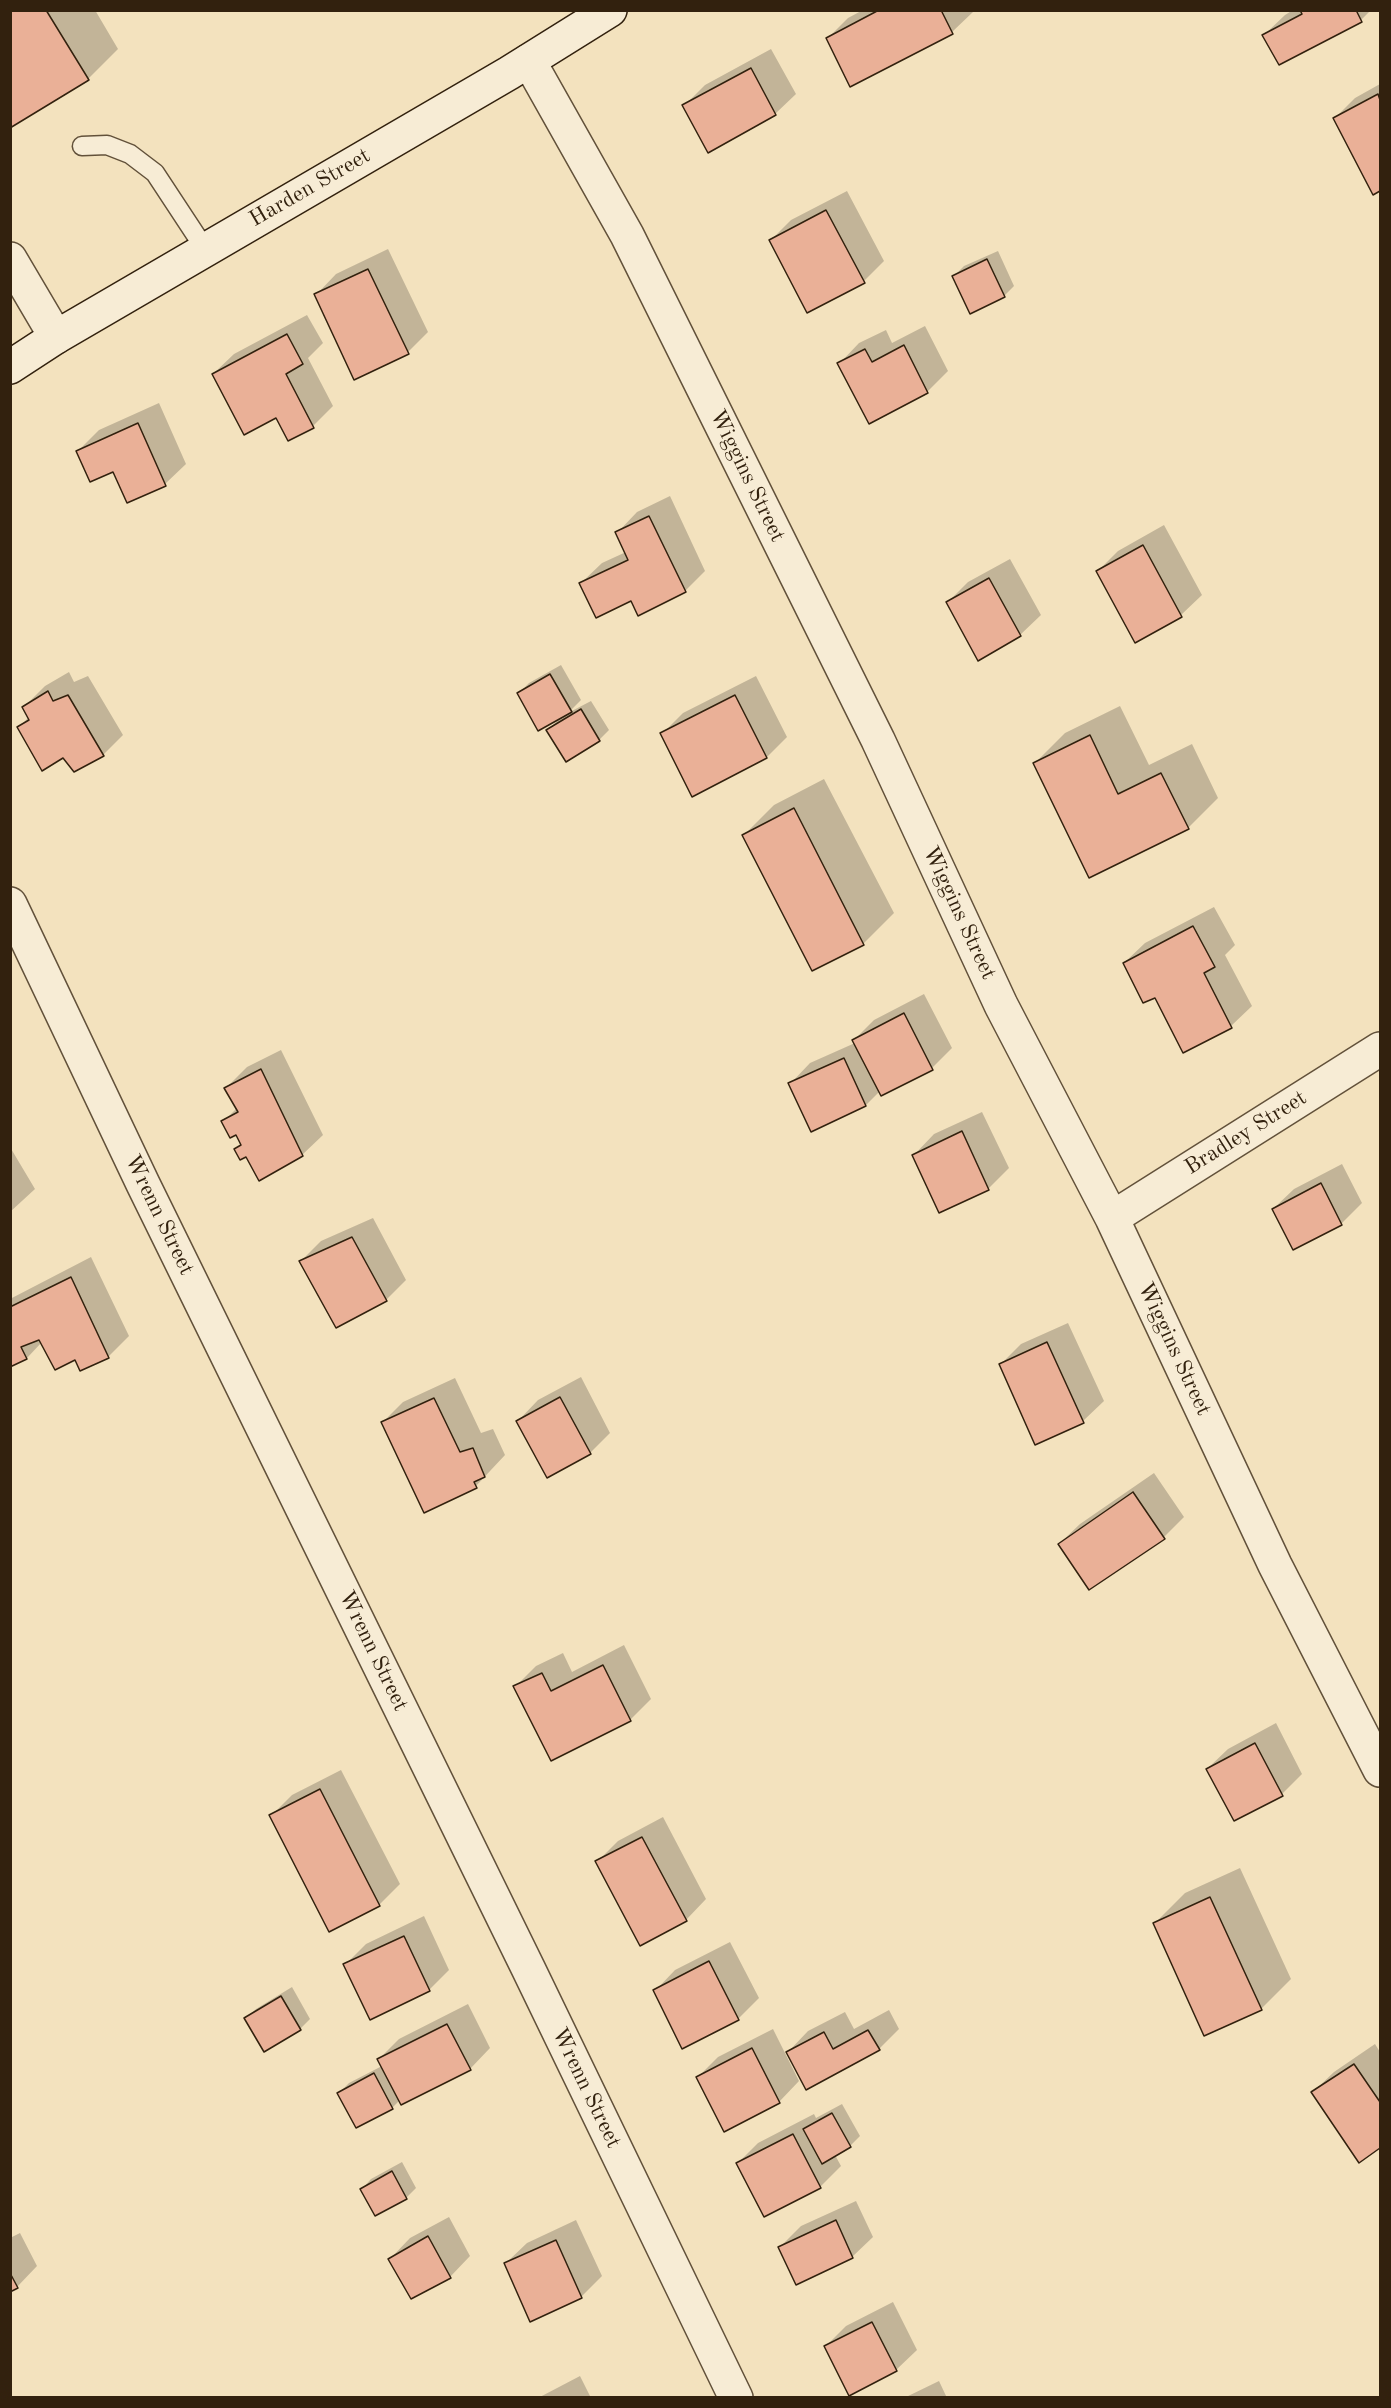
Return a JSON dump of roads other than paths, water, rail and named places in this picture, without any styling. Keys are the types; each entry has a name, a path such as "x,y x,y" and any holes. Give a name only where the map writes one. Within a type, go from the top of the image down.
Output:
{"street":[{"name":"Harden Street","path":"10,367 56,337 205,249 529,61 609,10"},
{"name":"Wiggins Street","path":"529,61 627,235 872,729 1001,1005 1113,1218 1275,1565 1380,1770"},
{"path":"10,259 56,337"},
{"name":"Wrenn Street","path":"10,904 143,1184 736,2397"},
{"name":"Bradley Street","path":"1113,1218 1380,1049"}],"lane":[{"path":"82,146 107,145 130,154 155,173 205,249"}]}
